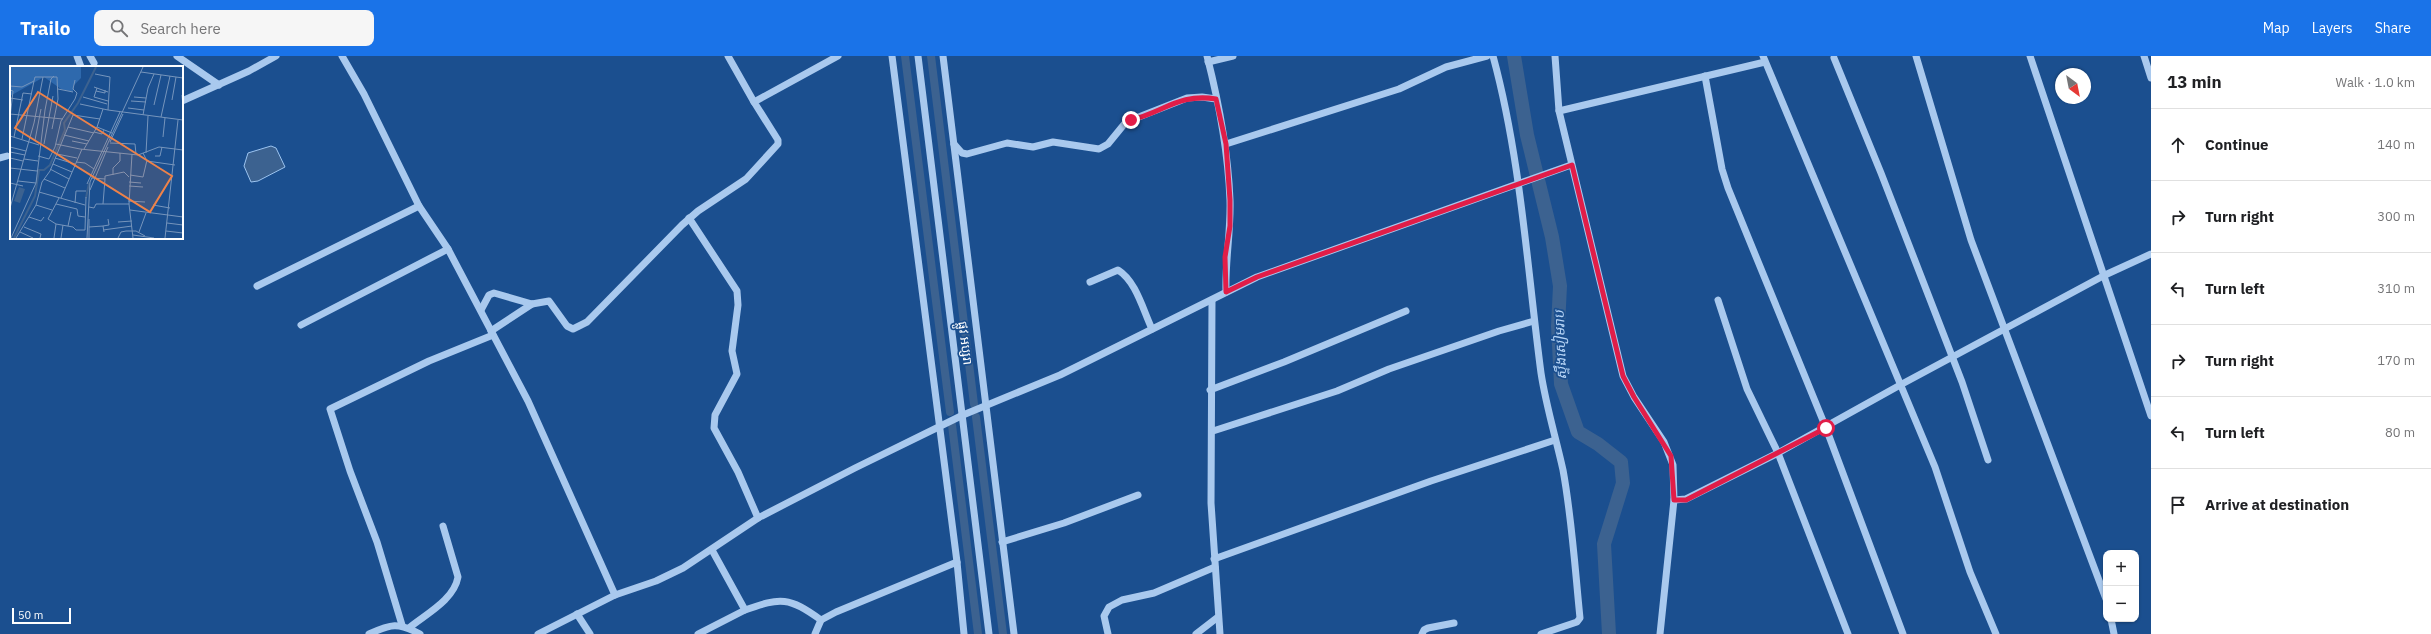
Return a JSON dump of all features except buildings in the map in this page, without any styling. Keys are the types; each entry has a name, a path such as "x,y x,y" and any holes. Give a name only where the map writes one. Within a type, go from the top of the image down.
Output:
{"street":[{"path":"77,56 81,66"},
{"path":"90,56 94,63"},
{"path":"177,56 219,85"},
{"path":"183,101 219,85 276,56"},
{"path":"342,56 364,94 419,206 448,249 481,310 540,428 615,595"},
{"path":"402,625 377,542 350,471 330,409 429,361 492,333 532,304 549,301 567,326 573,329 579,328 587,322 690,218 746,179 778,144 778,140 728,56"},
{"path":"754,102 838,56"},
{"path":"892,56 958,562 964,634"},
{"name":"ផ្លូវ អប្សរា","path":"918,56 989,634"},
{"path":"943,56 1014,634"},
{"path":"1226,292 1225,257 1230,226 1226,144 1207,59 1233,56"},
{"path":"1226,144 1399,89 1446,67 1487,56"},
{"path":"1493,56 1506,103 1521,182 1534,321 1544,393 1562,470 1572,530 1580,620 1541,634"},
{"path":"1555,56 1559,111 1623,376 1634,397 1671,456 1674,500 1660,634"},
{"path":"1916,56 1971,240 2004,332 2103,591"},
{"path":"2030,56 2105,275 2151,416"},
{"path":"2144,56 2151,78"},
{"path":"1834,58 1881,172 1974,414 1988,460"},
{"path":"1559,111 1705,76 1764,59 1902,384 1935,467 1970,572 1996,634"},
{"path":"1705,76 1722,169 1728,188 1826,428 1903,634"},
{"path":"954,144 967,154 1007,143 1034,147 1053,142 1099,149 1108,144 1126,122 1187,98 1202,97 1216,99"},
{"path":"538,634 615,595 656,581 712,550 758,518 963,415 986,407 1060,375 1257,277 1572,165"},
{"path":"257,286 419,206"},
{"path":"690,218 737,290 738,304 732,350 737,374 715,415 714,428 738,472 758,518"},
{"path":"301,325 448,249"},
{"path":"1674,500 1686,500 1778,453 1826,428 1902,384 2004,332 2105,275 2151,254"},
{"path":"1090,282 1118,270 1130,280 1152,329"},
{"path":"481,310 489,295 494,293 532,304"},
{"path":"1212,300 1210,390 1213,431 1211,503 1220,634"},
{"path":"1718,300 1747,389 1778,453 1848,634"},
{"path":"1210,390 1284,362 1406,311"},
{"path":"1213,431 1337,391 1389,369 1499,330 1534,321"},
{"path":"1214,559 1431,481 1555,440"},
{"path":"1002,542 1058,525 1138,494"},
{"path":"409,628 450,596 456,585 458,577 443,526"},
{"path":"712,550 745,610"},
{"path":"815,634 822,620 958,562"},
{"path":"1108,634 1104,616 1109,607 1122,600 1154,593 1215,567"},
{"path":"698,634 745,610 768,602 785,600 811,612 822,620"},
{"path":"577,614 590,634"},
{"path":"1196,634 1218,617"},
{"path":"2112,622 2114,634"},
{"path":"1422,634 1424,630 1428,628 1454,623"},
{"path":"369,634 385,627 402,625 420,634"}],"water":[{"path":"271,146 276,148 285,167 258,181 251,182 244,166 248,153"}],"waterway":[{"path":"905,56 950,412"},
{"path":"931,56 974,404"},
{"name":"ស្ទឹងសៀមរាប","path":"1514,56 1527,135 1552,237 1560,286 1558,326 1561,384 1578,432 1598,444 1621,462 1623,483 1604,544 1609,634"},
{"path":"976,417 1003,634"},
{"path":"952,425 978,634"}],"route":[{"path":"1131,120 1138,119 1187,98 1202,97 1216,99 1226,144 1230,200 1230,226 1225,257 1226,292 1257,277 1572,165 1623,376 1626,385 1669,451 1674,474 1674,500 1686,500 1826,428"}]}
